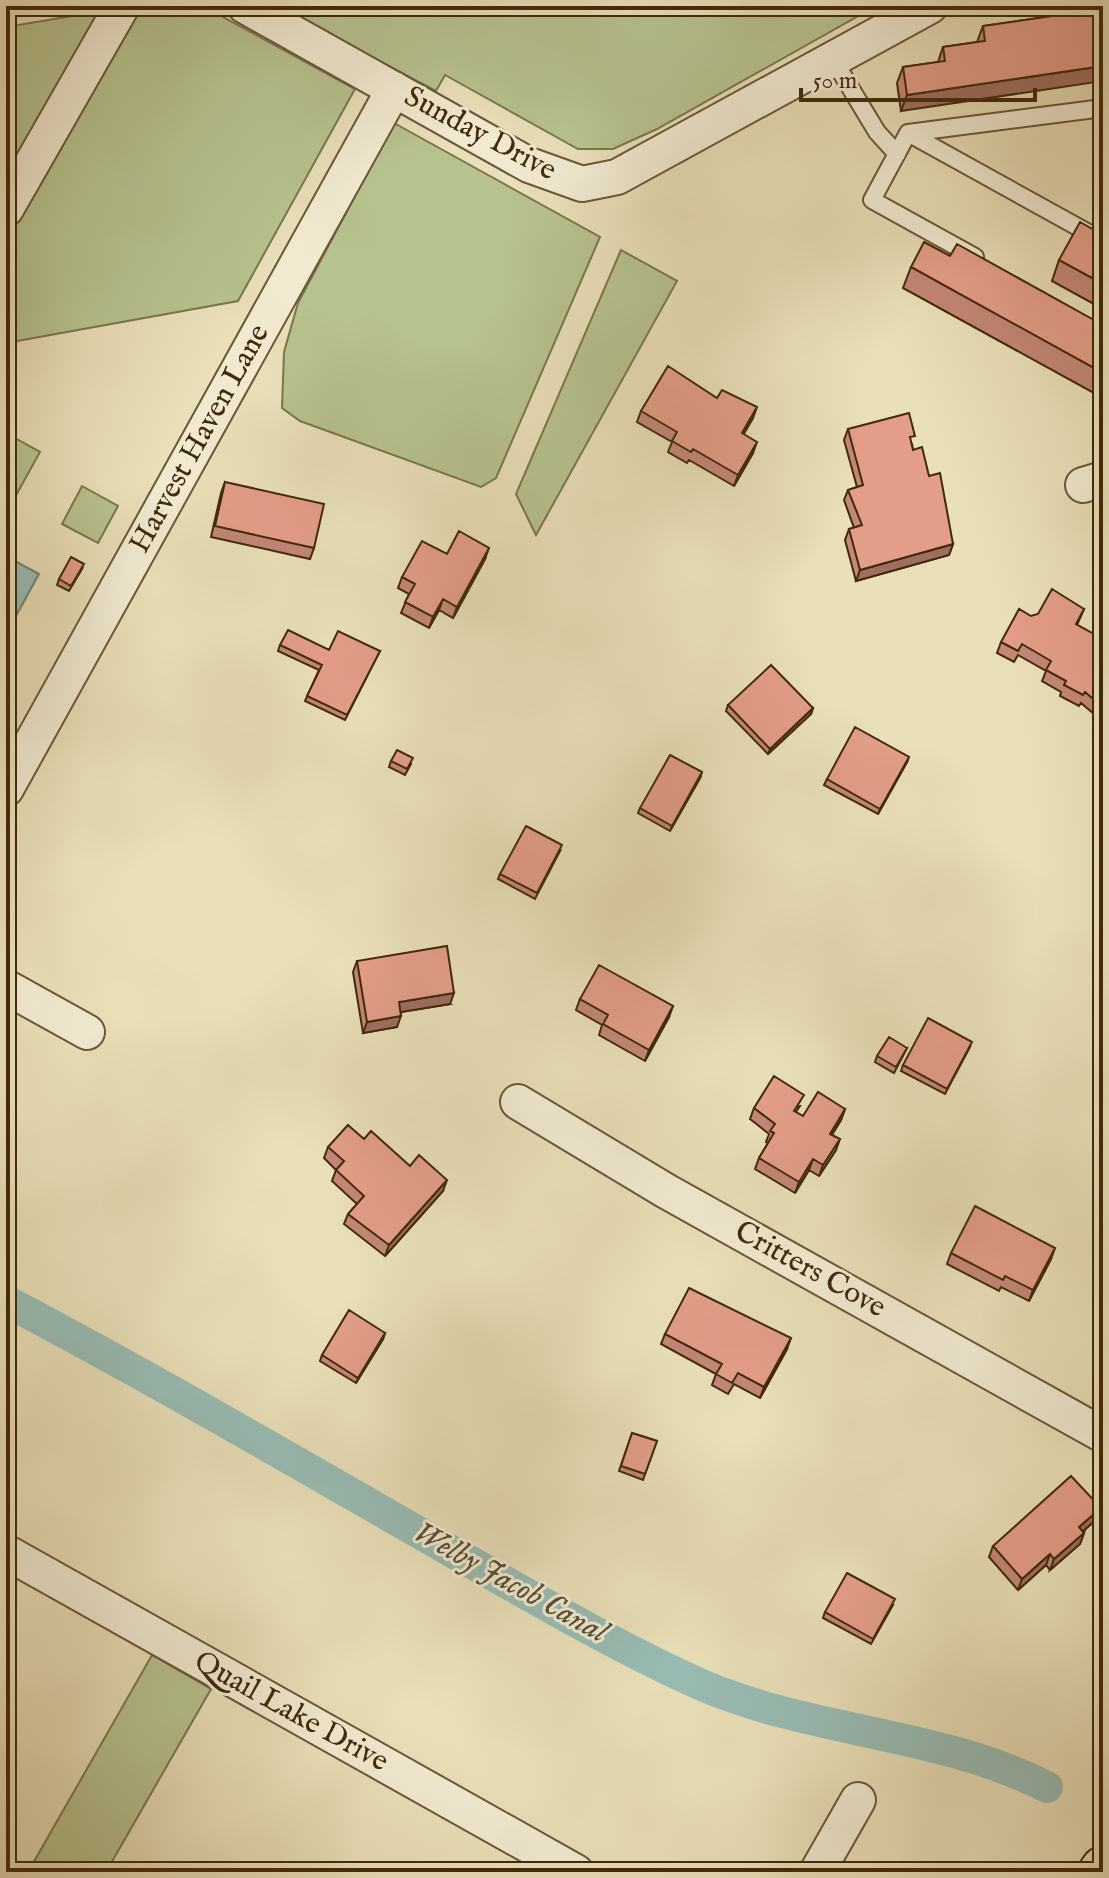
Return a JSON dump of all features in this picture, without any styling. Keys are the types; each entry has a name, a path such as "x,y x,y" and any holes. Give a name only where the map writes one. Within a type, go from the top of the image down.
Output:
{"street":[{"path":"6,209 122,6"},
{"name":"Sunday Drive","path":"245,6 555,177 582,184 600,183 674,148 930,6"},
{"name":"Harvest Haven Lane","path":"6,789 394,89"},
{"path":"6,987 87,1032"},
{"name":"Critters Cove","path":"518,1102 666,1191 1103,1435"},
{"name":"Quail Lake Drive","path":"6,1552 576,1872"},
{"path":"817,1872 858,1800"}],"lane":[{"path":"833,59 877,132 897,154"},
{"path":"908,133 1103,108"},
{"path":"908,133 872,200 994,268"},
{"path":"908,133 1103,241"}],"green space":[{"path":"132,6 203,6 355,89 238,301 6,343 6,27"},
{"path":"274,6 876,6 657,129 613,149 578,149 445,75 436,91"},
{"path":"394,123 600,237 496,478 481,487 300,421 282,408 284,352 298,303"},
{"path":"621,250 677,281 536,535 516,494"},
{"path":"6,433 40,452 9,508 6,507"},
{"path":"82,486 118,506 98,543 62,524"},
{"path":"152,1655 211,1689 106,1872 28,1872"}],"water":[{"path":"13,560 39,574 11,625 6,622 6,572"}],"building":[{"path":"1101,9 1103,66 907,95 903,67 945,61 943,47 985,41 983,26"},
{"path":"1080,222 1103,235 1103,284 1059,260"},
{"path":"924,242 950,256 957,244 1103,325 1103,373 911,267"},
{"path":"668,366 717,398 722,390 757,407 742,433 757,442 738,475 693,449 691,452 672,441 677,432 641,411"},
{"path":"909,413 915,436 910,437 913,450 922,447 929,476 940,473 953,544 860,570 849,529 862,525 848,490 863,485 848,429"},
{"path":"225,482 324,504 314,548 215,526"},
{"path":"459,531 489,548 457,607 443,599 433,617 405,602 415,584 402,577 422,541 447,554"},
{"path":"71,557 84,564 71,586 59,579"},
{"path":"1052,589 1084,609 1076,624 1101,638 1097,645 1103,647 1103,704 1085,692 1083,695 1064,685 1066,681 1046,670 1051,661 1022,644 1018,651 1001,642 1019,609 1031,616 1038,614"},
{"path":"288,630 329,650 338,631 380,651 347,715 307,696 322,665 280,645"},
{"path":"771,665 813,708 770,749 728,705"},
{"path":"855,727 909,757 880,809 827,779"},
{"path":"397,750 413,758 407,769 391,761"},
{"path":"670,755 702,772 672,826 640,808"},
{"path":"526,826 562,845 537,893 500,874"},
{"path":"447,946 454,993 399,1002 401,1016 367,1022 357,961"},
{"path":"599,965 673,1006 649,1050 603,1024 608,1015 580,999"},
{"path":"928,1018 972,1042 947,1089 903,1065"},
{"path":"889,1037 907,1048 896,1067 877,1056"},
{"path":"774,1076 804,1095 794,1111 803,1116 818,1092 845,1109 830,1134 840,1139 823,1165 813,1159 799,1182 759,1158 774,1133 770,1131 775,1124 754,1108"},
{"path":"348,1125 364,1139 371,1131 410,1166 419,1155 447,1180 389,1245 348,1214 364,1196 336,1170 344,1161 328,1147"},
{"path":"975,1206 1055,1248 1033,1290 1005,1276 1003,1280 951,1253"},
{"path":"689,1288 791,1338 764,1387 738,1373 732,1383 716,1374 722,1364 665,1334"},
{"path":"349,1310 385,1333 358,1378 322,1355"},
{"path":"632,1433 657,1441 645,1474 621,1466"},
{"path":"1071,1476 1101,1508 1079,1527 1084,1533 1054,1559 1050,1554 1022,1579 993,1546"},
{"path":"847,1573 895,1599 873,1639 825,1612"}],"waterway":[{"name":"Welby Jacob Canal","path":"6,1301 171,1391 568,1617 695,1682 782,1712 961,1754 1047,1787"}]}
